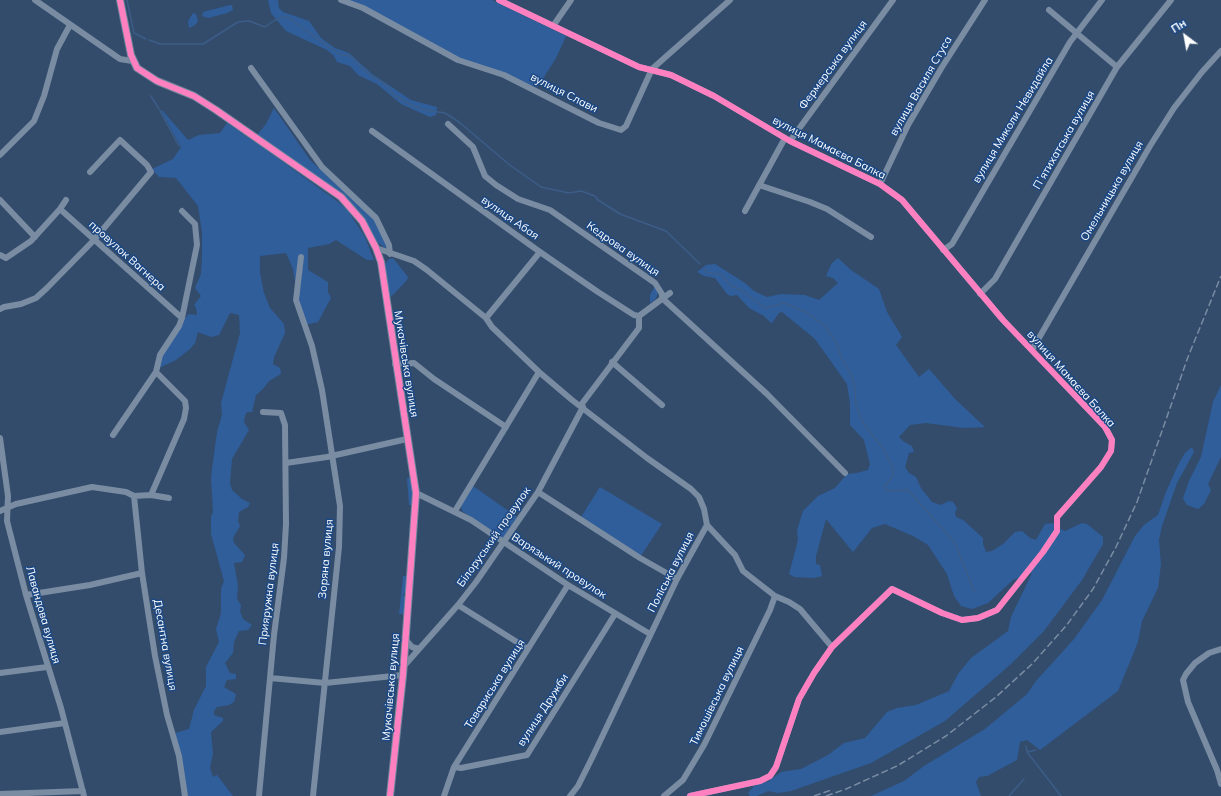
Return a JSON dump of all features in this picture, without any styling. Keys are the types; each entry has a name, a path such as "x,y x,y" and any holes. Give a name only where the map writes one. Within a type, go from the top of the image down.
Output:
{"street":[{"name":"Мукачівська вулиця","path":"35,0 120,59 132,61 143,73 163,84 194,96 216,110 341,197 362,221 376,248 381,262 395,364 416,494 404,666 390,796"},
{"path":"120,0 132,61"},
{"name":"вулиця Слави","path":"341,0 363,8 458,60 504,75 617,130 624,129 626,126 652,69 730,0"},
{"name":"вулиця Мамаєва Балка","path":"499,0 639,67 652,69 671,75 714,96 788,140 880,184 902,200 980,294 1105,427 1112,440 1111,452 1101,467 1057,517 1057,531 1044,552 1024,574 997,610 978,618 962,620 942,613 892,589 832,647"},
{"path":"553,26 571,0"},
{"name":"Фермерська вулиця","path":"745,211 759,185 788,140 893,0"},
{"name":"вулиця Василя Стуса","path":"880,184 912,119 942,67 986,0"},
{"name":"вулиця Миколи Невидайла","path":"943,250 952,244 1076,33 1102,0"},
{"name":"Пʼятихатська вулиця","path":"980,294 995,278 1117,67 1171,0"},
{"path":"1049,10 1117,67"},
{"path":"0,155 34,120 44,96 57,49 70,25"},
{"name":"Омельницька вулиця","path":"1032,350 1150,146 1174,108 1202,72 1221,51"},
{"path":"251,68 322,167 376,218 389,245 390,254 376,248"},
{"name":"Кедрова вулиця","path":"448,124 473,147 485,176 496,185 518,199 550,210 655,283 659,288 662,298 767,394 845,473"},
{"name":"вулиця Абая","path":"372,131 540,252 598,292 634,315 639,316"},
{"path":"0,309 21,304 36,298 94,240 151,172 147,166 120,140 90,172"},
{"path":"759,185 827,209 871,237"},
{"path":"0,200 35,237"},
{"path":"0,254 6,258 35,237 66,200"},
{"name":"провулок Вагнера","path":"60,209 182,318"},
{"path":"113,435 156,372 160,355 179,326 182,318 197,245 195,224 182,211"},
{"path":"486,318 540,252"},
{"name":"Поліська вулиця","path":"390,254 414,261 427,270 486,318 492,327 539,372 625,442 691,489 699,497 707,525 677,579 578,786 570,796"},
{"name":"Зоряна вулиця","path":"301,257 296,300 312,346 322,390 340,506 340,527 313,796"},
{"path":"639,316 670,293"},
{"name":"Білоруський провулок","path":"404,666 458,605 538,492 582,406 612,362 639,328 639,316"},
{"path":"612,362 662,405"},
{"path":"395,364 414,363 434,380 506,427"},
{"path":"151,495 184,418 186,408 185,401 156,372"},
{"path":"455,511 539,372"},
{"name":"Прияружна вулиця","path":"259,796 274,635 284,558 286,524 286,463 284,425 281,413 263,412"},
{"name":"Лавандова вулиця","path":"0,438 8,496 7,521 26,595 65,723 83,794"},
{"path":"286,463 407,439"},
{"path":"0,510 67,491 92,487 126,492 134,496 151,495 169,498"},
{"path":"538,492 640,558 677,579"},
{"name":"Варязький провулок","path":"416,494 472,520 502,542 568,585 650,634"},
{"name":"Десантна вулиця","path":"134,496 142,573 155,656 167,714 179,756 185,796"},
{"path":"690,796 760,781 770,776 776,767 799,699 832,647 800,609 789,602 774,596 743,571 734,555 707,525"},
{"path":"26,595 90,585 142,573"},
{"name":"Товариська вулиця","path":"444,796 454,767 568,585"},
{"name":"Тимошівська вулиця","path":"664,796 683,780 704,745 770,610 774,596"},
{"path":"458,605 528,649"},
{"name":"вулиця Дружби","path":"454,767 461,768 527,755 615,614"},
{"path":"406,640 412,647 419,649"},
{"path":"1221,649 1209,653 1195,663 1183,680 1188,702 1219,768 1221,784"},
{"path":"0,672 47,668"},
{"path":"270,678 325,683 403,675"},
{"path":"0,732 65,723"},
{"path":"0,794 83,794"}],"shaded area":[{"path":"268,0 278,0 279,8 283,12 309,21 321,38 335,48 349,53 372,74 411,100 437,107 436,115 430,117 401,104 377,84 358,75 350,66 337,62 334,56 327,50 286,31 271,13"},
{"path":"347,0 492,0 566,36 556,58 539,85 536,87 459,58"},
{"path":"232,5 233,10 227,13 208,18 202,16 203,12"},
{"path":"193,13 196,14 198,21 195,25 189,28 188,21"},
{"path":"274,108 310,160 375,220 384,238 387,249 378,243 364,219 257,135 266,124"},
{"path":"162,110 188,140 199,135 220,133 227,123 265,149 337,201 348,211 365,237 374,260 367,260 336,240 329,244 308,248 308,270 328,282 328,292 331,298 318,322 305,325 298,300 293,269 286,253 260,256 260,273 264,293 270,308 284,324 285,333 274,357 273,364 280,368 281,374 269,381 256,395 252,412 247,412 245,416 244,422 249,430 232,459 230,483 232,490 242,499 250,503 248,507 239,512 238,521 240,526 233,538 234,543 245,555 242,562 234,563 238,586 237,599 241,605 240,611 243,619 252,625 248,630 239,631 234,642 233,653 225,663 230,673 236,674 236,679 227,680 224,687 236,694 234,702 229,705 217,707 214,711 214,715 223,718 223,721 211,732 213,754 210,768 213,777 217,775 233,796 188,796 175,733 189,729 194,710 206,686 206,667 219,642 216,629 221,613 221,589 224,581 211,534 211,517 213,512 211,477 217,432 222,415 221,403 240,333 239,315 230,313 219,335 211,337 198,332 195,343 190,349 176,360 159,368 162,356 188,314 197,315 194,305 201,296 195,288 201,274 202,259 202,232 198,206 176,178 159,177 152,169 173,159 181,147 161,111"},
{"path":"393,258 408,277 394,294 388,298 384,265 389,259"},
{"path":"838,258 851,270 879,289 887,312 902,337 896,345 919,377 929,369 955,399 985,427 964,428 926,423 910,425 899,437 912,446 914,452 909,453 905,467 909,473 916,477 921,488 932,502 941,505 949,501 953,502 957,508 955,513 956,517 963,520 983,538 983,544 986,552 992,551 1003,544 1015,532 1022,531 1030,538 1036,540 1045,524 1053,523 1055,527 1065,531 1082,523 1087,524 1103,537 1103,544 1082,580 1044,631 1011,664 945,721 871,763 791,791 778,793 768,791 757,796 750,796 748,793 754,786 769,781 781,772 801,769 828,755 844,743 865,738 887,712 897,708 916,705 949,691 958,674 971,658 1008,631 1011,617 1032,573 1013,580 988,603 972,609 961,606 954,596 947,574 928,545 913,536 885,524 872,528 853,552 826,519 816,556 816,564 820,565 822,576 814,578 794,577 789,574 798,540 797,530 803,511 818,496 835,488 847,474 868,470 870,464 864,440 850,425 850,403 847,384 815,339 782,312 779,313 772,323 764,316 749,308 737,295 731,296 727,294 715,278 704,276 697,272 706,265 715,264 745,283 754,291 767,297 781,294 805,295 819,300 838,283 833,278 826,276 832,263"},
{"path":"655,286 658,294 655,300 650,303 650,295"},
{"path":"1221,385 1221,457 1208,484 1211,490 1204,504 1198,509 1187,505 1183,499 1189,481 1201,457 1213,402"},
{"path":"1192,447 1194,452 1177,483 1162,526 1159,540 1161,564 1158,588 1142,621 1138,642 1118,691 1040,750 1027,740 1020,742 1017,760 987,776 979,777 976,782 981,796 871,796 904,781 924,766 985,729 1027,694 1036,681 1074,639 1102,600 1135,536 1144,525 1158,515 1178,465 1185,453"},
{"path":"407,478 411,478 413,493 412,505 409,505"},
{"path":"473,486 517,517 503,538 462,511 461,505"},
{"path":"600,487 662,524 640,557 581,517"},
{"path":"403,576 408,576 407,593 404,593 403,595 405,597 405,613 399,614"}],"waterway":[{"path":"127,0 134,33 146,39"},
{"path":"149,40 160,44 203,44 238,22 249,21 265,27 275,20 286,16 339,54 350,56 370,75 386,85 395,96 411,105 425,110 445,113 459,122 511,166 541,187 569,193 581,191 595,196 598,200 620,214 666,231 700,264"},
{"path":"151,96 159,109"},
{"path":"160,111 179,146"},
{"path":"704,268 707,273 721,274 730,285 741,290 765,308 784,303 806,312 825,326 837,344 841,357 851,375 855,387 856,406 863,423 884,450 893,468 893,476 885,486 887,491 908,490 955,543 974,591"},
{"path":"1026,746 1027,752 1061,796"},
{"path":"1027,752 1036,750"},
{"path":"1009,796 1024,779"}],"railway":[{"path":"826,796 846,789 897,766 946,736 996,697 1032,664 1066,626 1093,589 1116,547 1137,502 1188,357 1221,276"},
{"path":"814,796 831,790"}],"cycle path":[{"path":"120,0 131,55 137,68 157,81 194,96 341,197 362,221 376,248 381,262 416,493 403,675 390,796"},
{"path":"499,0 639,67 671,75 714,96 790,141 880,184 902,200 1003,320 1105,427 1112,440 1111,451 1101,467 1057,517 1057,531 1043,552 997,610 978,618 962,620 942,613 892,589 832,647 814,673 799,699 776,767 770,776 760,781 690,796"}]}
